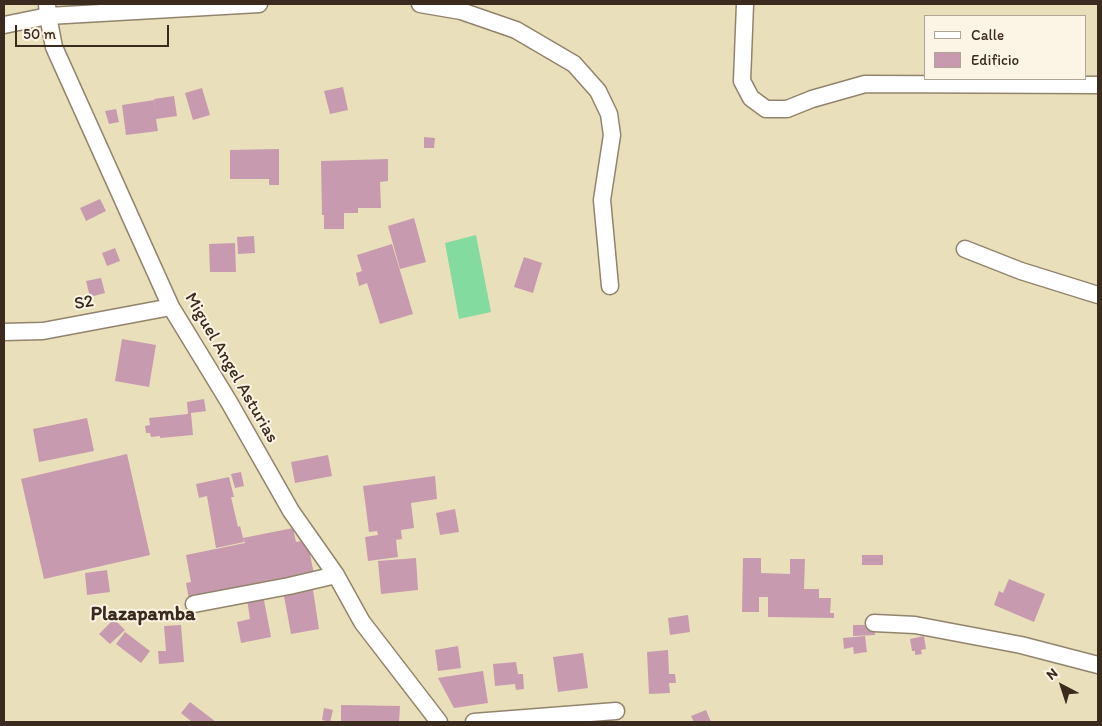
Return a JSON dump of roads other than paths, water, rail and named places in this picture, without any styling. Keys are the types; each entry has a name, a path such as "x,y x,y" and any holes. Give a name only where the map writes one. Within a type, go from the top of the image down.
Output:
{"street":[{"path":"4,25 47,10 259,4"},
{"path":"420,4 462,11 516,30 574,64 598,91 609,114 612,135 602,200 610,286"},
{"path":"745,4 742,81 751,98 766,108 787,109 812,99 865,84 1098,85"},
{"name":"Miguel Angel Asturias","path":"47,10 54,47 171,307 229,402 291,511 336,575 362,622 439,722"},
{"path":"965,249 1021,271 1098,295"},
{"name":"S2","path":"4,332 43,331 171,307"},
{"path":"194,604 336,575"},
{"path":"874,623 924,627 1021,645 1098,665"},
{"path":"474,722 616,711"}],"district":[{"name":"Plazapamba","path":"143,615"}]}
